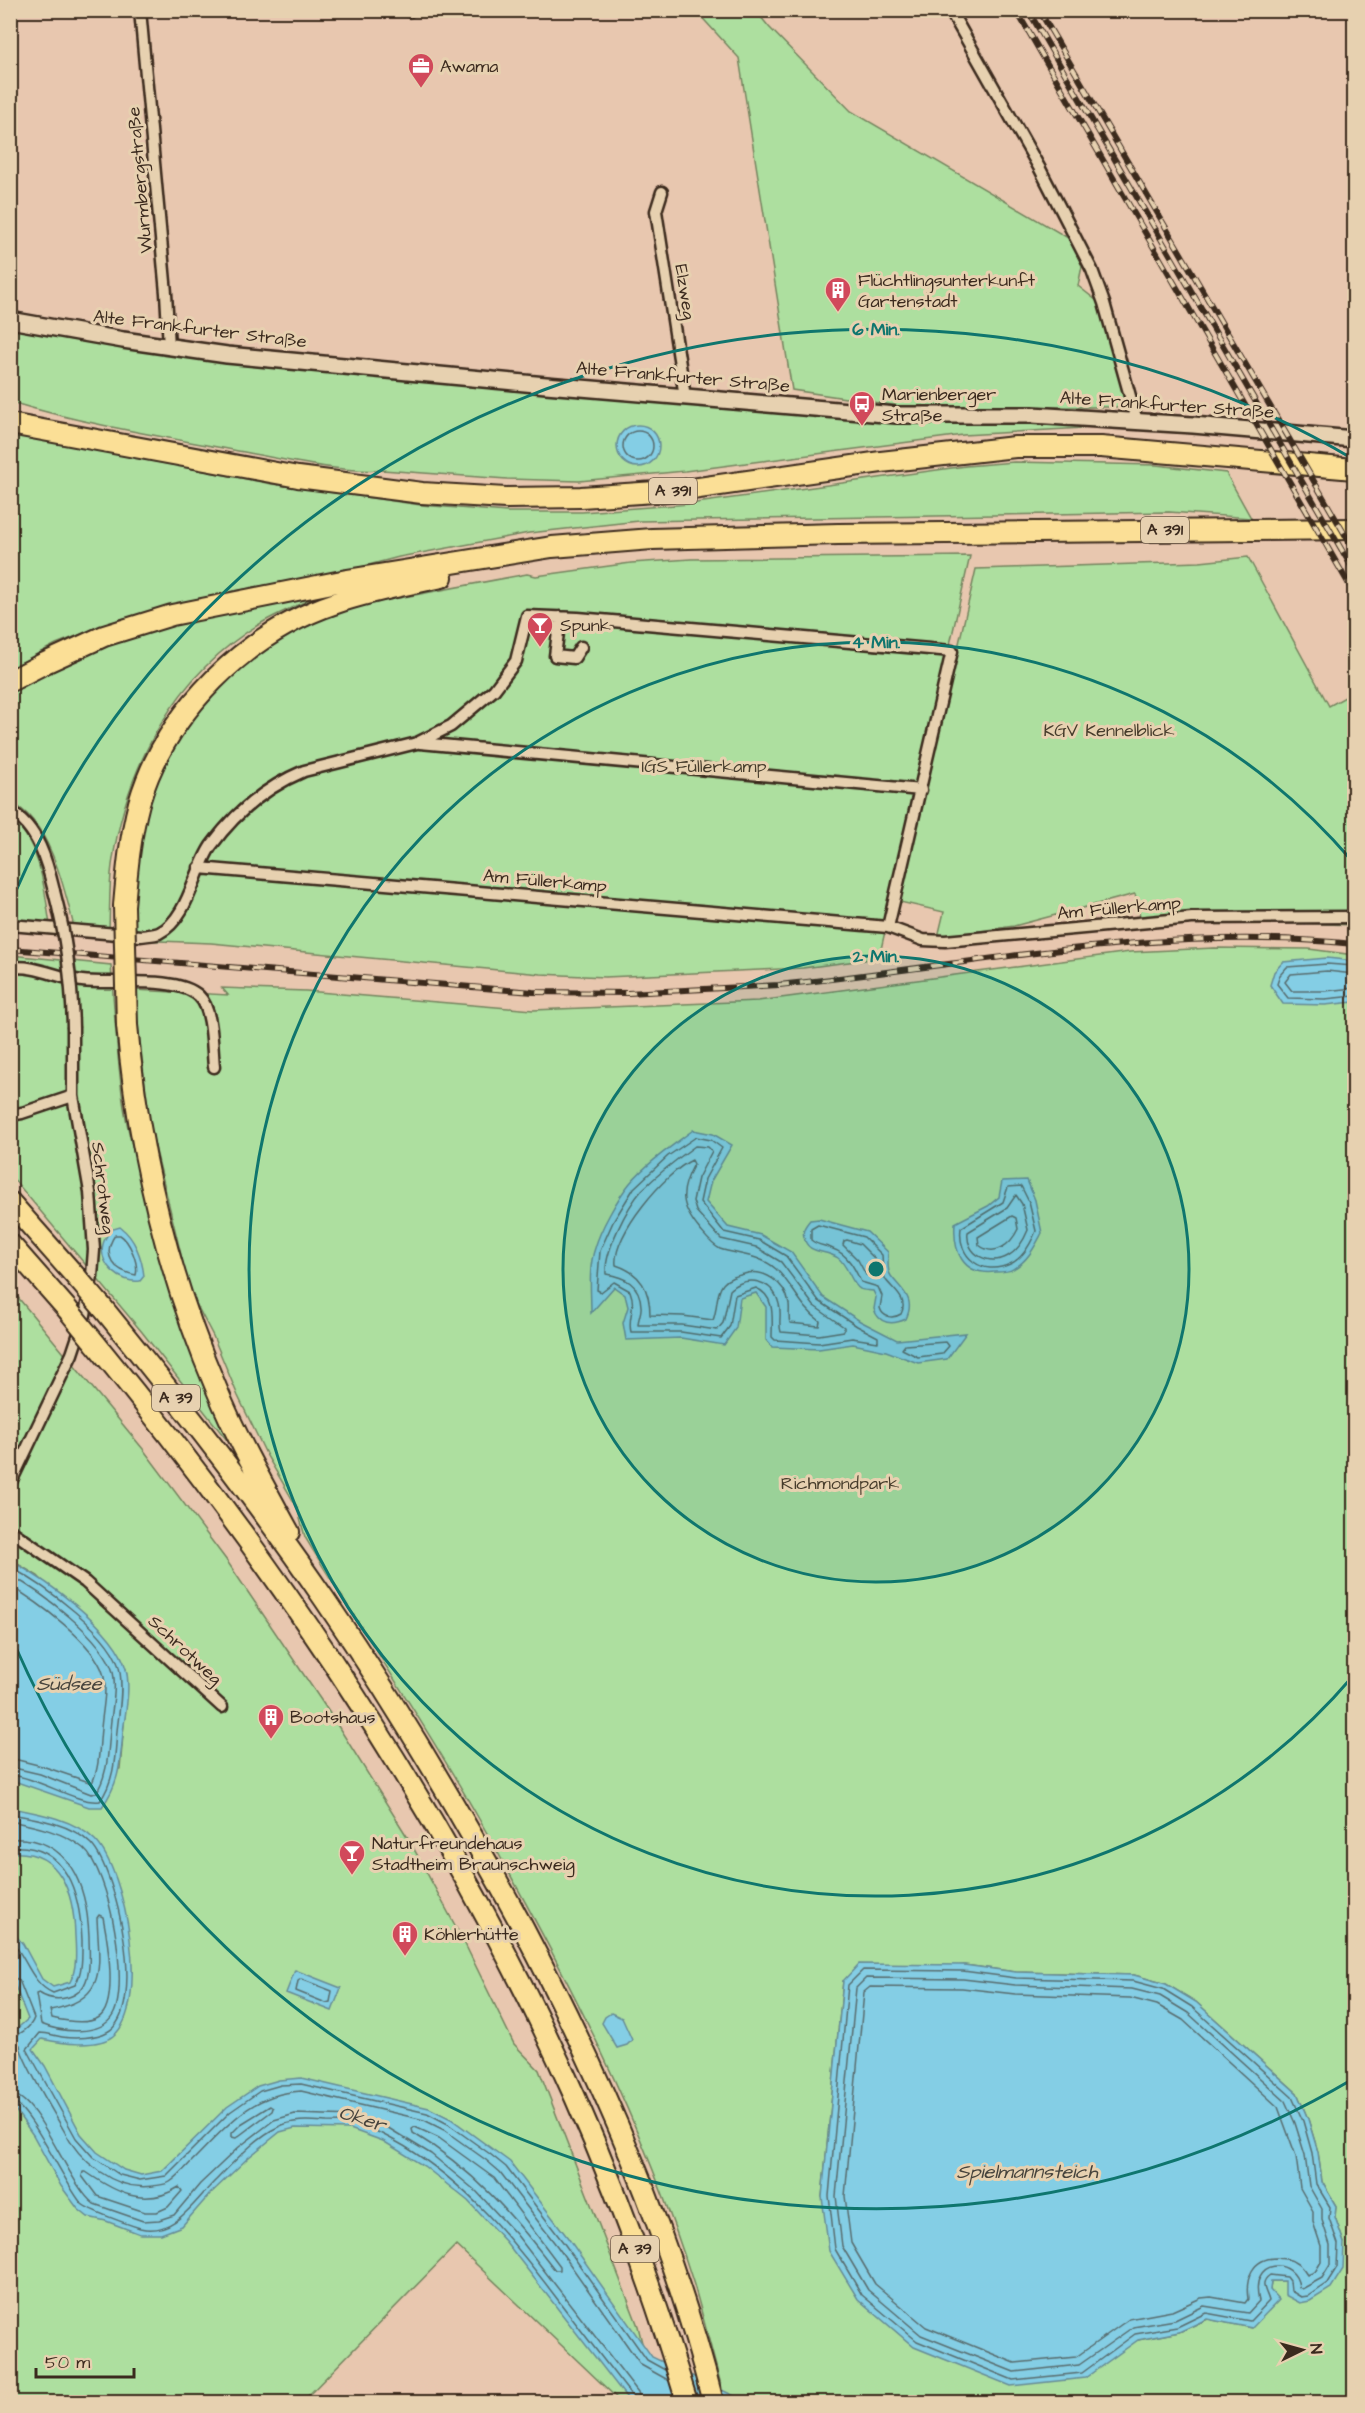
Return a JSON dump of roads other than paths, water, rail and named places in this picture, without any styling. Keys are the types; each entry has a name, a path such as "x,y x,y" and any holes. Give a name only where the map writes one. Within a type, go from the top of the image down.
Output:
{"highway":[{"name":"A 391","path":"10,413 45,427 83,438 298,477 422,493 506,498 581,497 685,490 881,462 1015,447 1101,447 1354,469"},
{"path":"10,424 83,438"},
{"name":"A 391","path":"10,681 104,636 172,615 347,580 552,547 620,541 838,534 1354,529"},
{"path":"326,1601 250,1459 218,1393 184,1304 165,1242 140,1135 132,1084 127,1025 124,906 131,836 140,801 154,767 191,705 215,678 242,655 300,617 335,603 383,590 496,564 620,541"},
{"name":"A 39","path":"10,1202 102,1307 208,1440 326,1601 486,1859 569,2019 611,2109 663,2239 713,2403"},
{"name":"A 39","path":"10,1244 96,1343 213,1491 303,1618 407,1780 510,1963 576,2098 639,2259 687,2403"}],"street":[{"name":"Wurmbergstraße","path":"140,10 169,347"},
{"path":"950,10 1040,169 1087,260 1104,303 1137,421"},
{"name":"Elzweg","path":"662,192 656,211 685,397"},
{"name":"Alte Frankfurter Straße","path":"10,320 169,347 284,360 685,397 896,415 1032,415 1137,421 1354,439"},
{"path":"10,925 141,936 159,933 174,921 184,905 209,849 237,815 260,795 286,779 325,766 417,742 451,726 494,690 516,661 527,616 952,651 888,927"},
{"path":"560,617 555,656 574,658 581,647"},
{"path":"417,742 459,748 921,790"},
{"name":"Schrotweg","path":"10,811 24,820 43,853 66,944 73,998 73,1096 90,1192 94,1250 85,1315 72,1354 10,1484"},
{"name":"Am Füllerkamp","path":"200,868 888,927 923,939 945,941 1192,918 1354,917"},
{"path":"10,968 31,967 51,975 83,981 141,982 188,989 199,996 205,1004 209,1017 214,1067"},
{"path":"10,1115 73,1096"},
{"name":"Schrotweg","path":"10,1530 85,1582 222,1707"}],"water":[{"path":"638,425 653,431 659,446 653,461 638,467 623,461 617,446 623,431"},
{"path":"1327,958 1354,961 1354,1002 1325,1005 1283,1004 1270,985 1274,972 1283,962"},
{"path":"693,1130 713,1134 732,1145 711,1181 706,1202 728,1227 761,1235 791,1252 823,1297 860,1321 897,1340 966,1333 947,1359 918,1363 886,1351 853,1344 819,1349 772,1347 766,1340 766,1307 756,1293 740,1298 736,1328 724,1345 681,1338 626,1340 623,1323 628,1307 625,1295 614,1287 591,1313 591,1264 597,1241 610,1215 625,1190 637,1176"},
{"path":"1027,1180 1035,1200 1042,1233 1030,1253 1018,1266 1007,1271 984,1272 967,1266 958,1252 955,1223 988,1206 999,1197 1002,1181"},
{"path":"819,1219 867,1232 888,1252 889,1273 909,1300 909,1312 906,1319 891,1323 883,1321 874,1309 876,1297 873,1291 861,1290 857,1287 838,1258 809,1247 804,1237 804,1228 810,1220"},
{"path":"120,1227 134,1243 142,1262 144,1276 140,1281 119,1276 112,1271 104,1259 102,1251 104,1240 110,1230"},
{"name":"Südsee","path":"10,1560 59,1592 94,1622 109,1637 120,1653 126,1669 128,1693 120,1763 116,1781 102,1807 89,1807 11,1780"},
{"name":"Oker","path":"11,1808 66,1822 95,1840 106,1856 116,1879 124,1908 130,1938 132,1969 131,1997 124,2020 113,2036 98,2043 78,2044 42,2039 33,2049 45,2066 81,2134 97,2152 124,2170 141,2175 162,2171 227,2107 258,2086 279,2080 301,2078 429,2108 451,2119 510,2162 568,2238 652,2357 747,2402 630,2402 506,2242 468,2201 424,2166 383,2141 350,2129 295,2128 280,2132 249,2157 210,2194 182,2226 161,2234 140,2234 88,2217 78,2209 61,2186 33,2135 11,2104 10,2027 14,2031 28,2019 11,1976 11,1930 23,1944 42,1979 53,1987 70,1982 74,1972 76,1954 72,1905 61,1877 53,1866 42,1858 11,1853"},
{"name":"Spielmannsteich","path":"859,1964 964,1965 1016,1972 1134,1975 1166,1984 1196,2002 1297,2093 1318,2152 1322,2182 1336,2206 1335,2217 1344,2243 1343,2269 1331,2288 1310,2301 1300,2303 1285,2295 1285,2281 1271,2281 1270,2290 1279,2300 1252,2328 1207,2319 1179,2332 1138,2340 1085,2378 1011,2386 914,2347 858,2299 829,2251 822,2197 843,1981"},
{"path":"295,1970 341,1988 332,2011 286,1993"},
{"path":"611,2013 622,2018 632,2040 627,2045 617,2048 602,2023"}],"railway":[{"path":"1016,10 1354,593"},
{"path":"1028,10 1354,571"},
{"path":"1039,10 1354,550"},
{"path":"10,949 533,992 628,993 779,985 1066,949 1138,943 1210,939 1282,939 1354,944"}],"place":[{"name":"Awama","path":"421,89"},
{"name":"Flüchtlingsunterkunft Gartenstadt","path":"838,313"},
{"name":"Marienberger Straße","path":"862,427"},
{"name":"Spunk","path":"540,648"},
{"name":"Bootshaus","path":"271,1740"},
{"name":"Naturfreundehaus Stadtheim Braunschweig","path":"352,1876"},
{"name":"Köhlerhütte","path":"405,1957"}],"park label":[{"name":"KGV Kennelblick","path":"1109,730"},
{"name":"IGS Füllerkamp","path":"704,766"},
{"name":"Richmondpark","path":"840,1483"}]}
